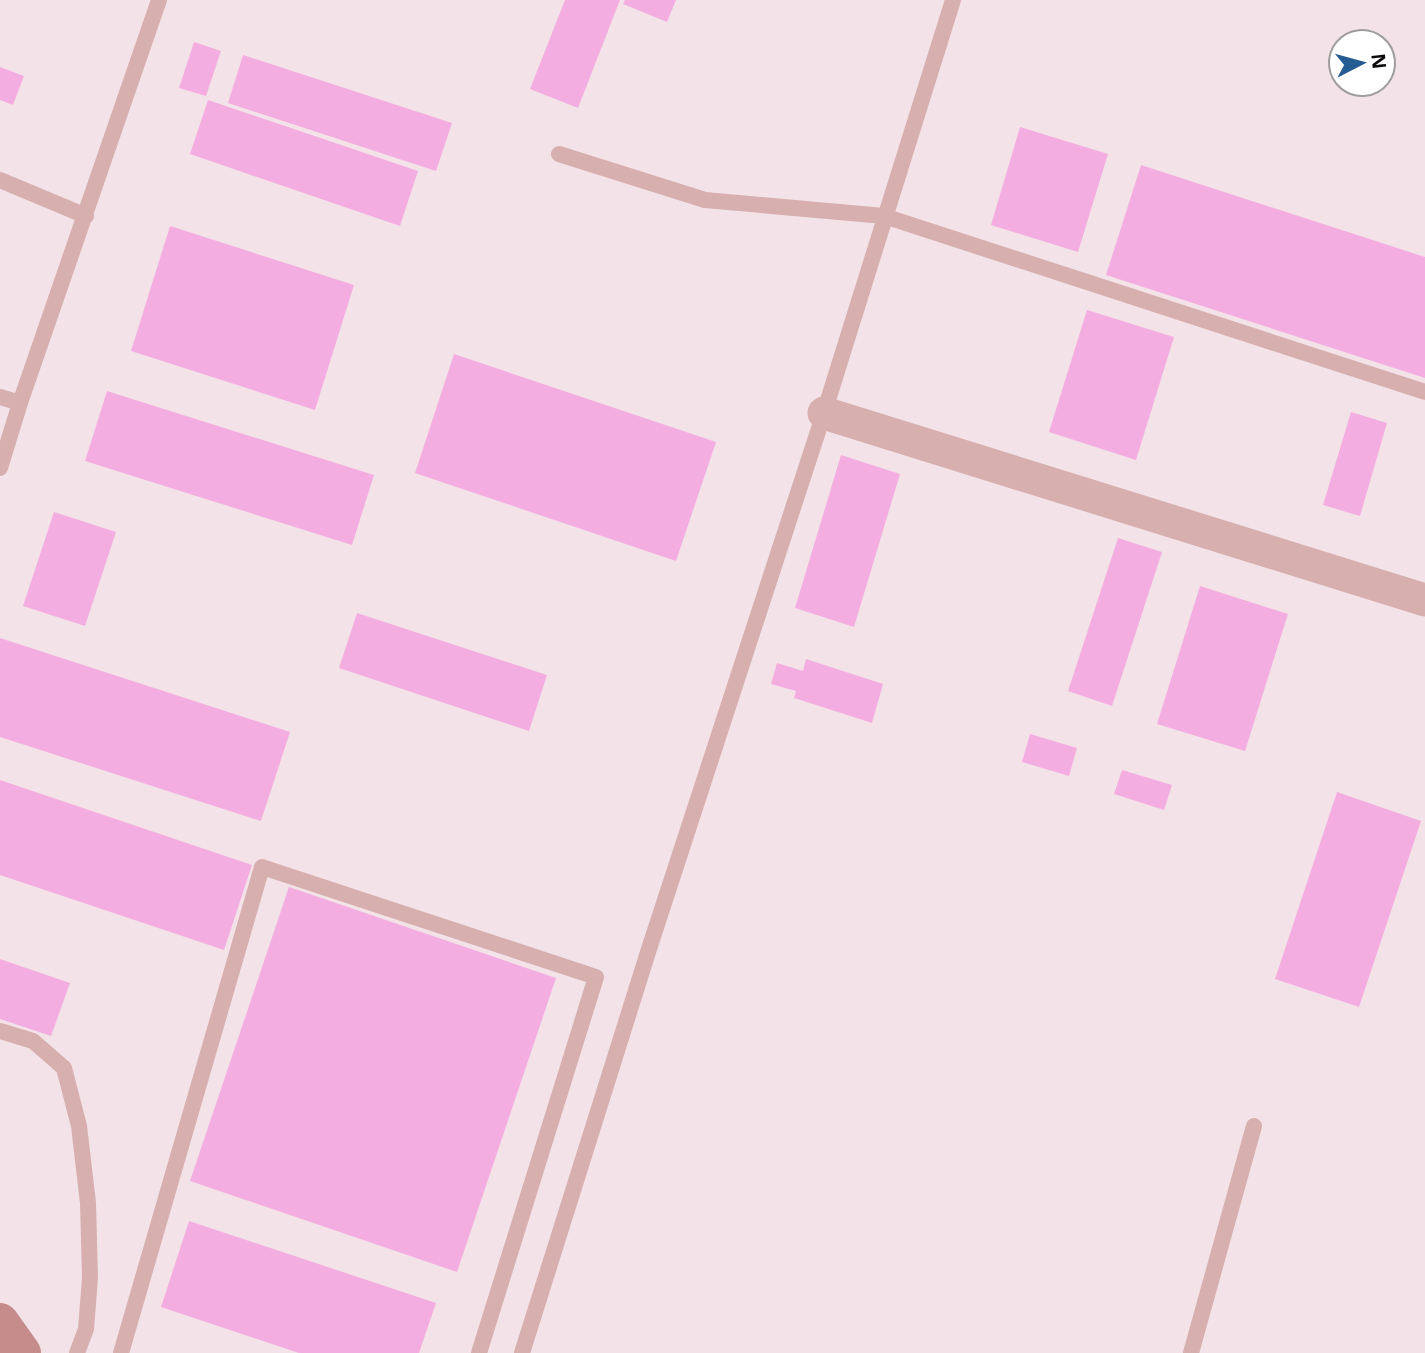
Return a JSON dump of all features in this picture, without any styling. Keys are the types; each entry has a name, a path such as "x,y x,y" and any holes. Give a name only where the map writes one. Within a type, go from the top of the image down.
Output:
{"main road":[{"path":"0,1322 22,1353"}],"street":[{"path":"824,413 1425,600"}],"lane":[{"path":"0,468 159,0"},
{"path":"523,1353 649,949 824,413 953,0"},
{"path":"559,154 705,200 884,216 1425,392"},
{"path":"0,180 86,216"},
{"path":"0,397 20,403"},
{"path":"121,1353 262,867 596,977 478,1353"},
{"path":"0,1031 33,1041 64,1068 79,1126 89,1203 90,1278 86,1329 77,1353"},
{"path":"1191,1353 1254,1126"}],"shaded area":[{"path":"0,0 1425,0 1425,1353 0,1353"}],"building":[{"path":"565,0 620,0 578,108 530,89"},
{"path":"625,0 676,0 667,22 623,4"},
{"path":"194,42 221,51 206,96 179,88"},
{"path":"243,55 452,123 436,171 228,103"},
{"path":"0,67 24,76 13,105 0,100"},
{"path":"208,100 418,171 400,226 190,154"},
{"path":"1020,127 1108,154 1078,252 991,225"},
{"path":"1141,165 1425,257 1425,378 1106,275"},
{"path":"170,226 354,285 315,410 131,351"},
{"path":"1087,310 1174,337 1136,460 1049,432"},
{"path":"454,354 716,442 676,561 415,473"},
{"path":"107,391 374,475 352,545 85,461"},
{"path":"1351,412 1387,423 1360,516 1323,505"},
{"path":"841,455 900,474 854,627 795,608"},
{"path":"54,512 116,532 85,626 23,606"},
{"path":"1118,538 1162,552 1112,706 1068,691"},
{"path":"1200,586 1288,614 1245,751 1157,724"},
{"path":"357,613 547,675 529,731 339,668"},
{"path":"0,638 290,732 261,821 0,737"},
{"path":"806,659 883,684 872,723 794,698 796,691 771,684 777,663 803,671"},
{"path":"1030,734 1077,748 1069,776 1022,762"},
{"path":"1122,770 1172,785 1164,810 1114,794"},
{"path":"0,780 252,865 224,950 0,875"},
{"path":"1337,792 1421,821 1359,1007 1275,979"},
{"path":"289,887 556,978 457,1272 190,1181"},
{"path":"0,959 70,983 51,1036 0,1019"},
{"path":"189,1221 436,1303 419,1353 299,1353 161,1307"}]}
